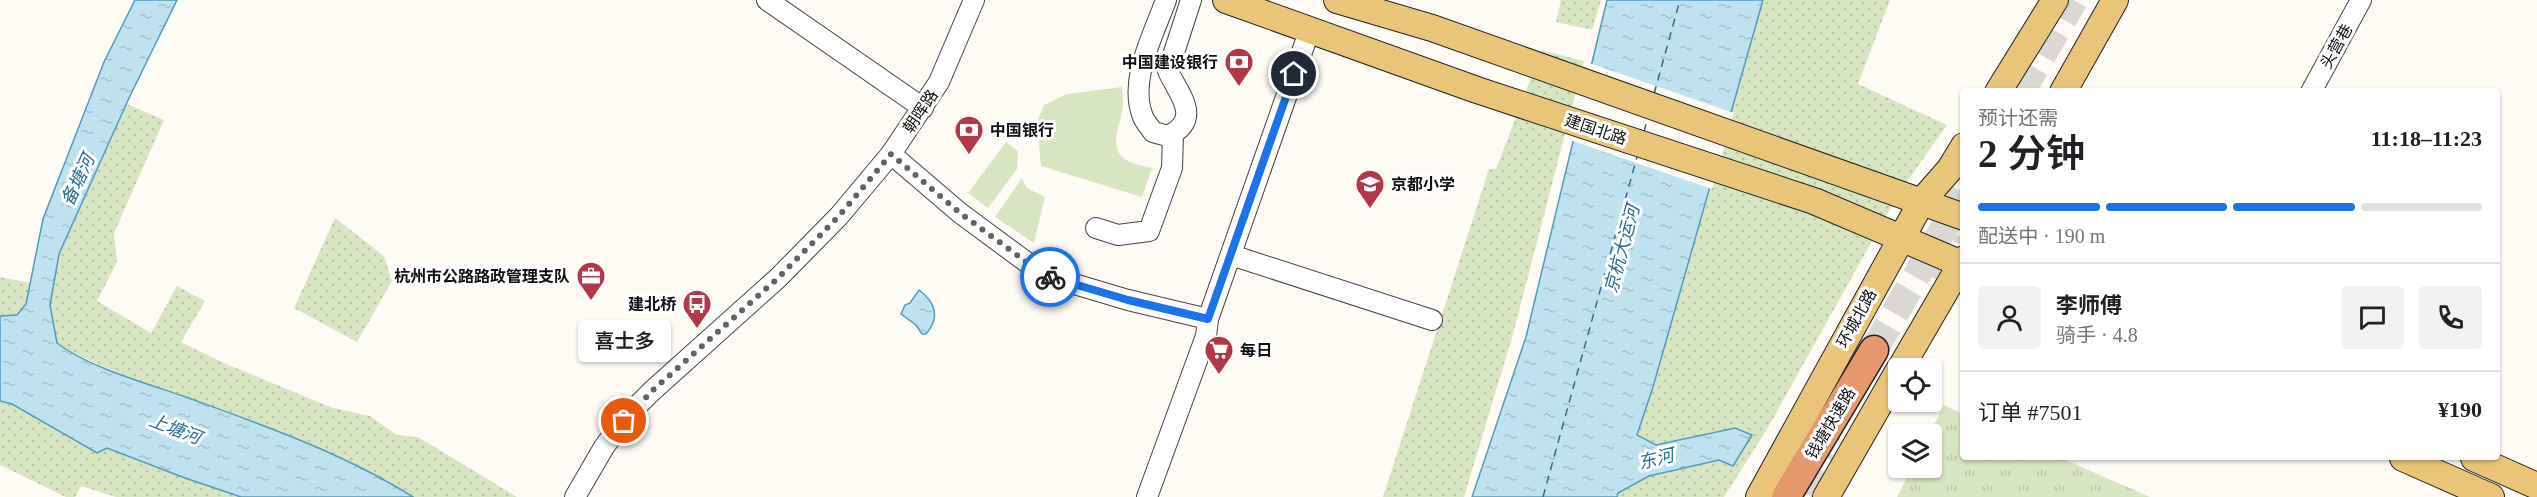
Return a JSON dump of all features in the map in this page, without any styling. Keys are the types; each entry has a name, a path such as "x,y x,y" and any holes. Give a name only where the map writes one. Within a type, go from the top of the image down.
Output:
{"highway":[{"name":"钱塘快速路","path":"1786,497 1874,350"}],"main road":[{"name":"建国北路","path":"1226,0 1310,28 1477,90 1814,201 1901,240 1960,261"},
{"path":"1337,0 1432,28 1960,215"},
{"path":"2000,88 2055,0"},
{"path":"2065,88 2115,0"},
{"name":"环城北路","path":"1759,497 1922,201 1950,169 1960,153"},
{"path":"1906,358 1960,267"},
{"path":"1826,497 1888,388"},
{"path":"2408,460 2491,497"},
{"path":"2478,460 2537,486"}],"street":[{"path":"767,0 923,108"},
{"name":"朝晖路","path":"575,497 604,447 627,416 778,278 839,216 891,154 939,82 975,0"},
{"path":"1166,0 1140,72 1139,101 1143,118 1153,132 1168,136 1180,129 1187,114 1185,101 1168,71 1191,0"},
{"name":"头营巷","path":"2313,88 2361,0"},
{"path":"1148,497 1206,336 1208,319 1310,28"},
{"path":"1096,228 1118,235 1149,231 1172,168 1173,134"},
{"path":"891,154 960,213 1044,275 1128,300 1208,319"},
{"path":"1231,255 1432,320"}],"green space":[{"path":"1561,0 1601,0 1592,30 1556,22"},
{"path":"1763,0 1890,0 1858,84 1947,125 1899,193 1766,431 1724,497 1617,497 1653,387"},
{"path":"1542,50 1584,61 1513,334 1464,497 1383,497 1489,169 1496,169"},
{"path":"1122,87 1123,104 1116,141 1117,147 1120,154 1128,161 1152,168 1142,197 1041,166 1037,122 1044,105 1067,94"},
{"path":"127,104 164,120 114,233 117,262 97,301 151,333 177,286 205,301 181,342 226,364 333,408 370,416 397,435 418,437 517,497 413,497 386,480 118,373 67,350 57,343 50,305 59,254"},
{"path":"1006,142 1018,151 1017,169 988,208 968,193"},
{"path":"1022,178 1027,188 1045,197 1034,243 995,217"},
{"path":"335,218 384,256 392,281 357,342 294,308"},
{"path":"0,277 30,283 26,304 17,316 0,316"},
{"path":"0,401 12,404 154,465 241,497 116,497 81,486 75,497 66,497 0,465"},
{"path":"1944,405 1960,413 1960,460 2066,460 2150,497 1897,497 1907,478 1942,478 1942,424 1934,424"}],"water":[{"path":"135,0 177,0 129,98 59,254 50,305 57,343 100,367 301,440 359,467 413,497 241,497 107,448 97,453 12,404 0,401 0,316 17,315 26,304 43,219 104,62"},
{"path":"1607,0 1763,0 1653,387 1637,435 1656,445 1735,428 1752,435 1733,466 1719,460 1649,476 1618,493 1617,497 1472,497 1526,337"},
{"path":"919,290 929,300 935,316 926,334 922,334 916,325 901,314 905,305 910,303"}],"pier":[{"path":"1589,63 1734,113 1712,189 1570,140"}],"ferry route":[{"path":"1654,94 1680,0"},
{"path":"1644,132 1648,116"},
{"path":"1543,497 1637,157"}],"tunnel":[{"path":"2023,88 2074,0"},
{"path":"1874,350 1960,200"},
{"path":"1939,281 1960,246"},
{"path":"1811,497 1835,457"}],"way so far":[{"path":"624,421 652,391 778,278 839,216 891,154 960,213 1044,275 1050,277"}],"place":[{"name":"中国建设银行","path":"1239,88"},
{"name":"中国银行","path":"969,156"},
{"name":"京都小学","path":"1370,210"},
{"name":"杭州市公路路政管理支队","path":"591,302"},
{"name":"建北桥","path":"697,330"},
{"name":"每日","path":"1219,376"},
{"name":"喜士多","path":"624,421"}],"route":[{"path":"1050,277 1128,300 1208,319 1294,74"}],"water label":[{"name":"备塘河","path":"78,180"},
{"name":"京杭大运河","path":"1622,249"},
{"name":"上塘河","path":"175,429"},
{"name":"东河","path":"1656,459"}]}
